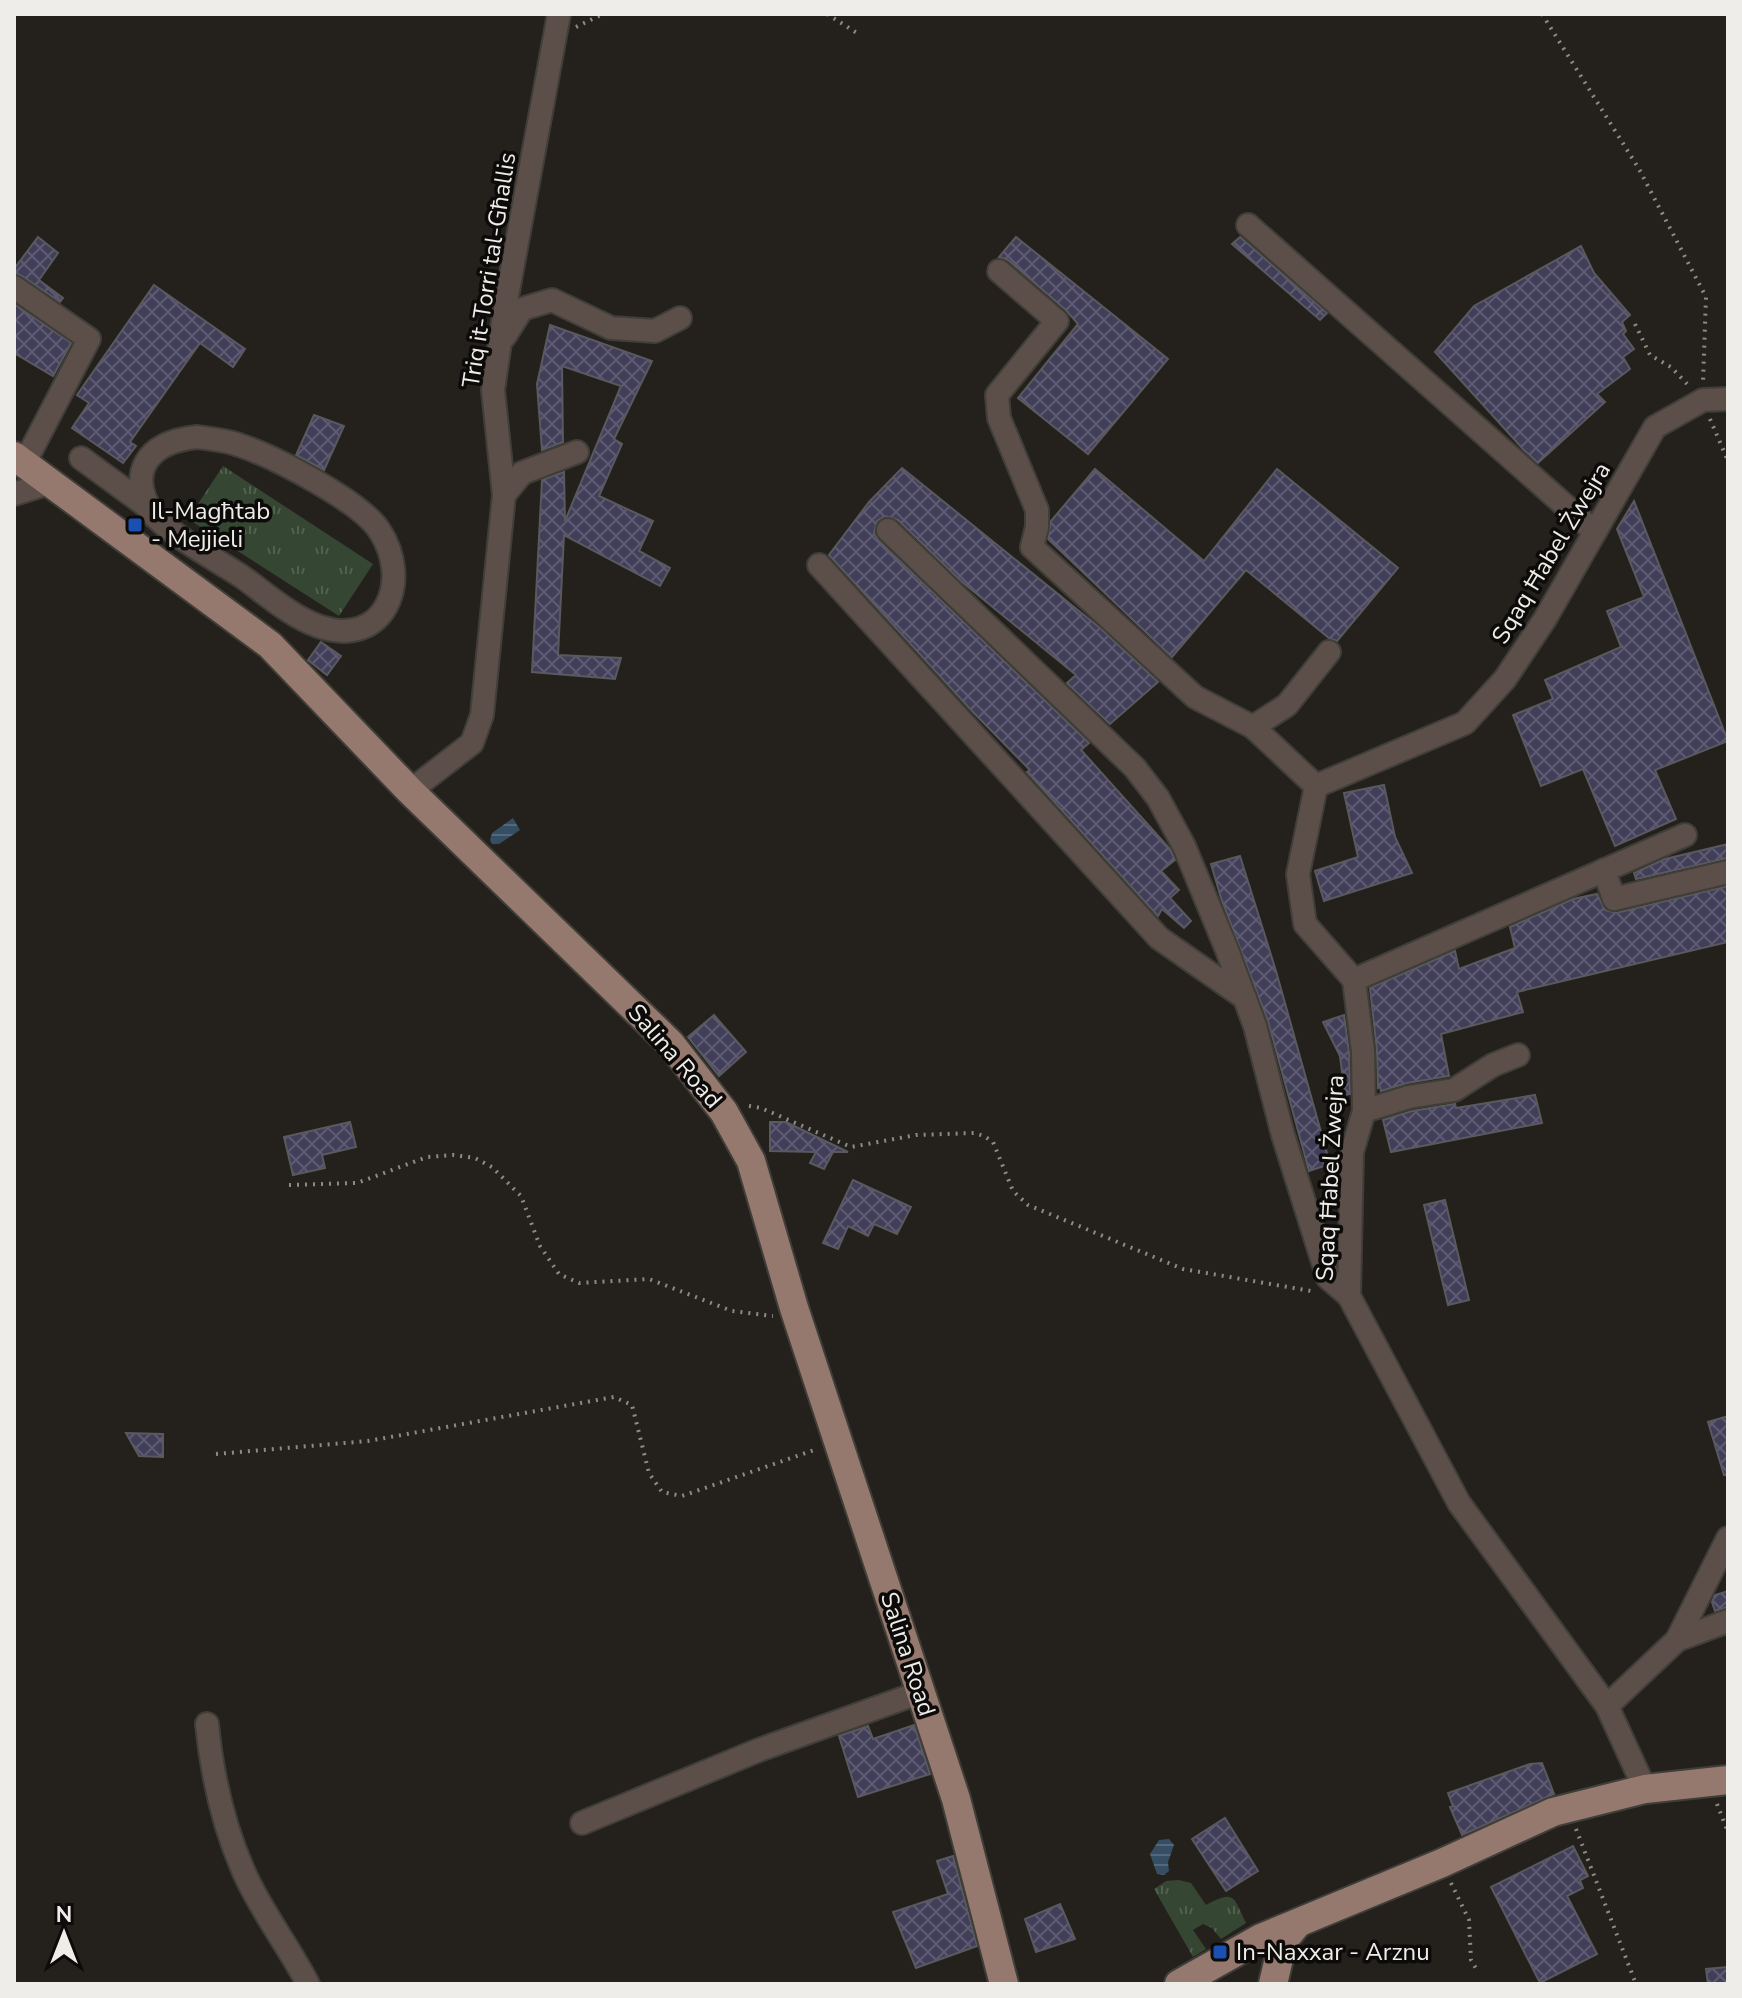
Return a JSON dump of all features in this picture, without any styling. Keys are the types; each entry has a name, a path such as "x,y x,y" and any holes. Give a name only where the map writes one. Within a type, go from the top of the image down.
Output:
{"main road":[{"name":"Salina Road","path":"19,460 270,645 410,791 670,1043 724,1112 751,1161 794,1308 956,1799 1004,1984"},
{"path":"1179,1984 1261,1938 1442,1863 1553,1812 1645,1789 1718,1781"},
{"path":"1273,1984 1283,1941 1297,1924"}],"street":[{"name":"Triq it-Torri tal-Għallis","path":"410,791 472,743 482,715 504,495 493,390 559,14"},
{"path":"1248,225 1595,532"},
{"path":"999,271 1057,321 997,395 999,418 1037,510 1032,547 1195,697 1253,727 1316,786 1298,874 1305,924 1354,980 1685,835"},
{"path":"14,287 89,339 19,460"},
{"path":"500,344 522,309 552,300 611,328 655,331 680,318"},
{"path":"1703,400 1728,399"},
{"name":"Sqaq Ħabel Żwejra","path":"1316,786 1465,723 1513,667 1545,619 1655,427 1703,400"},
{"path":"14,494 54,487 84,453 148,507 163,524 317,626 341,630 363,627 380,617 390,599 393,588 390,556 379,530 365,513 336,493 239,445 197,437 181,439 156,451 146,459 142,469 142,488 148,507"},
{"path":"504,495 522,473 577,452"},
{"path":"888,530 1135,768 1151,788 1184,846 1245,998 1283,1135 1328,1278 1349,1296"},
{"path":"819,565 1159,938 1245,998"},
{"path":"1253,727 1287,705 1329,652"},
{"path":"1604,870 1614,899 1728,872"},
{"name":"Sqaq Ħabel Żwejra","path":"1354,980 1363,1051 1364,1111 1352,1152 1349,1296 1459,1503 1607,1706 1645,1789"},
{"path":"1364,1111 1409,1097 1454,1090 1493,1065 1518,1055"},
{"path":"1607,1706 1677,1640 1728,1538"},
{"path":"1677,1640 1728,1621"},
{"path":"582,1823 759,1750 921,1692"},
{"path":"207,1724 213,1778 220,1807 243,1871 308,1984"}],"path":[{"path":"827,14 857,33"},
{"path":"1542,14 1639,169 1706,297 1703,400"},
{"path":"1635,324 1650,355 1671,367 1703,400 1728,461"},
{"path":"724,1112 739,1106 761,1108 851,1147 916,1135 974,1133 993,1142 1013,1191 1028,1205 1183,1269 1349,1296"},
{"path":"289,1185 357,1183 427,1157 453,1155 475,1158 492,1167 521,1196 540,1246 559,1274 579,1283 649,1279 732,1311 771,1316 794,1308"},
{"path":"216,1454 368,1441 614,1397 632,1405 649,1473 662,1492 682,1496 839,1442"},
{"path":"1718,1781 1728,1832"},
{"path":"1567,1809 1636,1984"},
{"path":"1442,1863 1469,1920 1471,1960 1478,1972"}],"green space":[{"path":"223,466 373,564 339,616 188,519"},
{"path":"1166,1881 1191,1883 1206,1905 1223,1897 1232,1898 1246,1923 1221,1939 1212,1928 1203,1924 1193,1930 1206,1949 1193,1957 1154,1889"}],"water":[{"path":"513,818 520,830 499,844 492,844 492,833"},
{"path":"1169,1839 1174,1845 1168,1862 1169,1871 1164,1875 1157,1874 1150,1854 1159,1840"}],"building":[{"path":"38,237 58,253 39,280 63,298 60,302 14,273"},
{"path":"1016,237 1168,359 1088,454 1018,398 1078,324 1008,260 999,257"},
{"path":"1240,237 1327,313 1320,320 1232,244"},
{"path":"1581,246 1594,273 1630,315 1622,322 1626,331 1623,334 1634,349 1623,357 1630,369 1597,394 1605,402 1538,463 1435,352 1474,306"},
{"path":"154,285 245,349 233,367 200,343 130,442 136,446 123,463 72,428 89,403 77,395"},
{"path":"14,304 71,343 53,376 14,353"},
{"path":"550,325 652,361 614,439 622,444 599,496 653,521 639,551 670,568 660,586 564,535 558,655 621,658 615,679 532,672 542,480 564,472 565,521 621,386 562,366 563,442 542,450 537,384"},
{"path":"314,415 344,426 324,470 296,455"},
{"path":"902,468 1100,628 1158,682 1110,724 1067,683 1076,675 962,582 898,520 885,516 877,521 874,533 878,540 1089,743 1081,750 1170,849 1175,860 1161,871 1179,890 1170,898 1191,921 1184,928 1162,909 1158,916 1027,772 1030,770 829,555 869,502"},
{"path":"1095,469 1204,561 1277,469 1398,568 1337,641 1329,638 1246,570 1172,657 1048,539 1051,521"},
{"path":"1634,501 1728,741 1655,770 1676,819 1615,846 1583,769 1541,786 1513,715 1553,699 1545,680 1621,647 1607,611 1644,597 1617,529"},
{"path":"321,642 341,656 327,675 308,660"},
{"path":"1384,785 1395,837 1412,873 1324,901 1315,871 1358,857 1344,793"},
{"path":"1728,844 1728,858 1636,879 1634,873 1665,859"},
{"path":"1240,856 1330,1164 1309,1171 1268,1021 1211,864"},
{"path":"1728,886 1728,942 1517,992 1523,1012 1441,1034 1449,1076 1381,1091 1378,1088 1370,988 1455,951 1459,969 1515,948 1510,927 1573,899 1597,894 1605,910 1616,913"},
{"path":"714,1015 746,1052 719,1076 688,1037"},
{"path":"1344,1015 1350,1094 1345,1095 1340,1056 1323,1022"},
{"path":"1535,1095 1542,1123 1391,1152 1383,1120 1412,1111 1455,1104 1456,1108"},
{"path":"350,1122 356,1147 322,1155 325,1168 293,1175 284,1137"},
{"path":"770,1122 786,1122 848,1152 833,1152 824,1169 810,1163 816,1152 770,1151"},
{"path":"853,1180 911,1207 897,1234 874,1224 868,1236 848,1226 838,1249 823,1243"},
{"path":"1445,1200 1469,1300 1448,1305 1424,1205"},
{"path":"1728,1416 1728,1475 1724,1475 1708,1422"},
{"path":"126,1433 163,1434 163,1457 139,1456"},
{"path":"1728,1591 1728,1607 1715,1611 1712,1602 1715,1595"},
{"path":"914,1725 930,1774 858,1797 839,1736 868,1726 873,1739"},
{"path":"1542,1763 1554,1794 1462,1835 1450,1807 1453,1806 1448,1793 1530,1764"},
{"path":"1225,1818 1258,1871 1226,1891 1192,1839"},
{"path":"1573,1846 1588,1876 1580,1880 1583,1888 1567,1896 1597,1954 1540,1983 1491,1887"},
{"path":"953,1856 977,1946 916,1968 893,1912 948,1894 937,1861"},
{"path":"1060,1904 1075,1939 1036,1952 1025,1919"},
{"path":"1728,1967 1728,1984 1708,1984 1706,1969"}],"place":[{"name":"Il-Magħtab - Mejjieli","path":"135,525"},
{"name":"In-Naxxar - Arznu","path":"1220,1952"}]}
